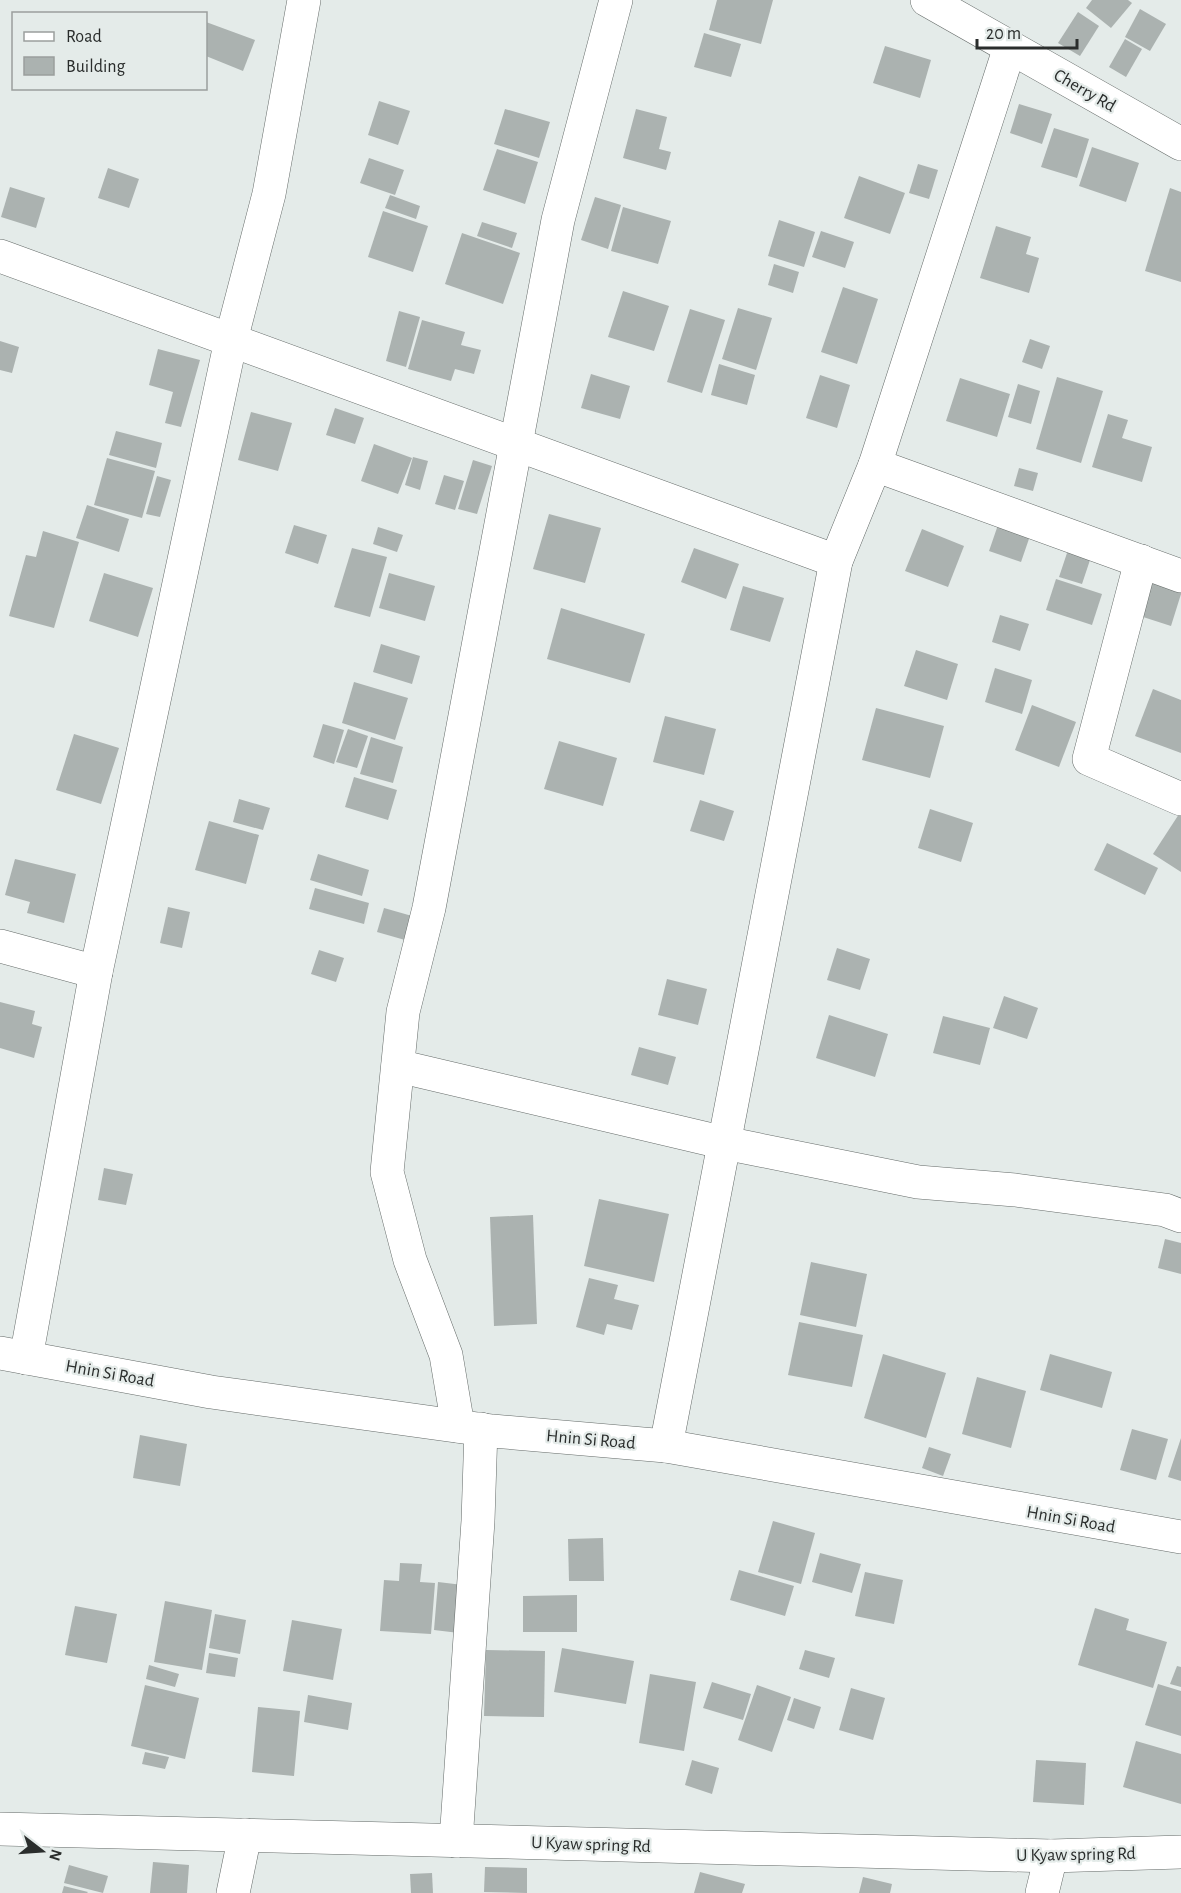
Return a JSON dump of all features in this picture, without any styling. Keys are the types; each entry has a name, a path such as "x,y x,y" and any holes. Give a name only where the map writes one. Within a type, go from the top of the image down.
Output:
{"street":[{"path":"13,1356 231,340 268,194 303,0"},
{"path":"456,1841 478,1521 470,1427 410,1260 387,1172 404,1012 429,908 558,220 616,0"},
{"name":"Cherry Rd","path":"937,3 1181,144"},
{"path":"666,1446 836,561 875,465 1010,47"},
{"path":"0,256 836,561"},
{"path":"875,465 1181,576"},
{"path":"1141,561 1089,759 1181,799"},
{"path":"0,946 96,972"},
{"path":"398,1065 725,1143 918,1182 1061,1196 1165,1210 1181,1216"},
{"name":"Hnin Si Road","path":"13,1356 211,1392 470,1427 666,1446 1181,1537"},
{"name":"U Kyaw spring Rd","path":"0,1829 1051,1856 1181,1852"},
{"path":"233,1893 245,1835"},
{"path":"1042,1893 1051,1856"}],"building":[{"path":"717,0 773,0 761,44 709,30"},
{"path":"1092,0 1128,0 1132,3 1111,28 1086,8"},
{"path":"1140,9 1166,24 1150,51 1125,37"},
{"path":"1078,12 1099,26 1080,56 1058,43"},
{"path":"207,22 255,40 243,71 207,56"},
{"path":"704,33 741,44 731,77 694,67"},
{"path":"1125,39 1142,49 1126,77 1109,67"},
{"path":"885,46 931,60 920,98 873,83"},
{"path":"379,101 410,111 398,145 368,135"},
{"path":"1019,104 1052,114 1042,144 1010,133"},
{"path":"505,109 550,122 539,158 494,144"},
{"path":"636,109 667,117 659,149 671,152 666,170 623,158"},
{"path":"1054,128 1089,139 1077,178 1041,167"},
{"path":"1092,147 1139,163 1126,202 1079,186"},
{"path":"497,149 538,162 525,204 483,190"},
{"path":"369,158 404,170 395,195 360,183"},
{"path":"918,164 938,170 929,199 909,193"},
{"path":"108,168 139,179 129,208 98,198"},
{"path":"859,176 905,193 890,234 844,218"},
{"path":"10,187 45,198 36,228 1,217"},
{"path":"1170,188 1181,192 1181,282 1145,271"},
{"path":"390,195 420,206 416,219 385,208"},
{"path":"595,197 621,205 608,249 581,240"},
{"path":"623,207 671,221 658,264 611,251"},
{"path":"383,211 428,226 413,272 368,257"},
{"path":"779,220 815,232 804,267 768,256"},
{"path":"482,222 517,233 512,248 477,236"},
{"path":"996,226 1031,237 1026,254 1039,258 1029,293 980,278"},
{"path":"821,231 854,242 845,268 812,257"},
{"path":"462,233 520,253 503,304 445,284"},
{"path":"774,264 799,272 793,293 768,285"},
{"path":"843,287 878,299 857,364 821,352"},
{"path":"623,291 669,306 654,351 608,337"},
{"path":"738,308 772,318 756,370 722,359"},
{"path":"690,309 725,320 702,393 667,382"},
{"path":"399,311 420,317 406,367 386,361"},
{"path":"422,320 465,332 461,345 481,350 474,374 455,369 451,381 408,369"},
{"path":"1030,339 1050,346 1042,369 1022,362"},
{"path":"0,341 19,347 12,373 0,370"},
{"path":"158,349 200,360 181,427 165,423 173,392 149,385"},
{"path":"719,364 755,375 747,405 711,395"},
{"path":"591,374 630,386 620,419 581,408"},
{"path":"820,375 850,385 837,428 806,418"},
{"path":"1057,377 1103,391 1081,463 1036,449"},
{"path":"960,378 1010,394 997,437 946,421"},
{"path":"1018,384 1040,391 1031,424 1008,417"},
{"path":"335,408 364,418 355,444 326,435"},
{"path":"251,412 292,423 278,471 238,460"},
{"path":"1108,414 1128,420 1122,438 1152,447 1142,482 1092,467"},
{"path":"116,431 162,443 156,468 109,455"},
{"path":"374,444 412,458 398,494 361,481"},
{"path":"413,457 428,461 420,490 405,485"},
{"path":"107,458 155,471 142,518 94,505"},
{"path":"473,460 492,466 477,514 458,509"},
{"path":"1019,468 1038,473 1033,491 1014,486"},
{"path":"444,475 464,481 455,510 435,504"},
{"path":"157,476 171,480 160,517 146,514"},
{"path":"87,505 129,519 119,552 76,538"},
{"path":"549,514 601,528 585,583 533,569"},
{"path":"999,522 1031,533 1021,562 989,551"},
{"path":"294,525 327,535 318,564 285,553"},
{"path":"378,527 403,535 397,552 373,544"},
{"path":"922,529 964,546 948,587 905,571"},
{"path":"43,531 79,542 54,628 9,616 26,555 36,557"},
{"path":"352,548 387,557 370,617 334,607"},
{"path":"694,548 739,564 726,599 681,582"},
{"path":"1068,550 1091,557 1082,584 1059,577"},
{"path":"104,573 153,588 138,637 89,621"},
{"path":"389,573 435,586 425,621 379,608"},
{"path":"1153,574 1181,583 1181,594 1171,626 1140,616"},
{"path":"1056,579 1102,594 1092,625 1046,610"},
{"path":"743,586 784,598 770,642 730,630"},
{"path":"561,608 645,634 630,683 547,659"},
{"path":"1000,615 1029,624 1020,651 992,642"},
{"path":"381,644 420,656 412,684 373,672"},
{"path":"916,650 958,664 947,700 904,686"},
{"path":"995,668 1032,680 1022,714 985,702"},
{"path":"354,682 408,698 395,740 342,723"},
{"path":"1153,689 1181,700 1181,753 1135,736"},
{"path":"1032,705 1076,722 1059,767 1015,750"},
{"path":"876,708 944,726 930,778 862,760"},
{"path":"665,716 716,729 704,775 653,762"},
{"path":"323,724 344,730 334,764 313,757"},
{"path":"348,729 368,736 357,768 336,762"},
{"path":"74,734 119,748 101,804 56,790"},
{"path":"371,737 403,747 393,783 360,774"},
{"path":"559,741 617,758 603,806 544,789"},
{"path":"354,777 397,790 388,820 345,807"},
{"path":"239,799 270,808 263,830 233,822"},
{"path":"700,800 734,811 724,841 690,831"},
{"path":"930,809 973,823 961,862 918,848"},
{"path":"1181,811 1181,872 1153,854"},
{"path":"209,821 259,835 246,884 195,870"},
{"path":"1107,843 1158,868 1145,895 1094,870"},
{"path":"318,854 369,870 362,896 310,880"},
{"path":"15,859 76,874 64,923 27,913 30,902 5,895"},
{"path":"315,888 369,903 364,924 309,909"},
{"path":"168,907 190,912 182,948 160,943"},
{"path":"384,908 412,916 405,940 377,932"},
{"path":"837,948 870,959 860,990 827,980"},
{"path":"319,950 344,958 336,982 311,974"},
{"path":"667,979 707,989 698,1025 658,1015"},
{"path":"1004,996 1038,1008 1027,1039 993,1028"},
{"path":"0,1002 35,1011 32,1024 42,1027 34,1058 0,1048"},
{"path":"829,1015 888,1034 875,1077 816,1058"},
{"path":"943,1016 990,1028 980,1065 933,1053"},
{"path":"639,1047 676,1057 668,1085 631,1075"},
{"path":"104,1168 133,1174 126,1205 98,1200"},
{"path":"599,1199 669,1214 654,1282 584,1266"},
{"path":"533,1215 537,1324 494,1326 490,1217"},
{"path":"1165,1239 1181,1243 1181,1274 1158,1268"},
{"path":"811,1262 867,1274 856,1327 800,1315"},
{"path":"589,1278 618,1285 614,1299 639,1305 632,1330 607,1324 604,1335 576,1327"},
{"path":"799,1322 863,1335 852,1387 788,1375"},
{"path":"883,1354 946,1373 926,1438 864,1418"},
{"path":"1050,1354 1112,1372 1102,1408 1040,1390"},
{"path":"977,1377 1026,1391 1011,1448 962,1434"},
{"path":"1132,1429 1168,1439 1156,1480 1120,1470"},
{"path":"140,1435 187,1444 180,1486 133,1478"},
{"path":"1181,1438 1181,1481 1168,1477"},
{"path":"929,1447 951,1454 943,1476 922,1468"},
{"path":"773,1521 815,1533 801,1584 758,1572"},
{"path":"603,1538 604,1581 569,1581 568,1539"},
{"path":"820,1553 861,1564 852,1593 812,1582"},
{"path":"400,1563 422,1564 420,1582 435,1583 431,1634 380,1631 384,1580 399,1581"},
{"path":"739,1570 794,1586 785,1616 730,1600"},
{"path":"865,1572 903,1580 894,1624 855,1616"},
{"path":"438,1582 463,1585 459,1633 434,1630"},
{"path":"577,1595 577,1632 523,1632 523,1596"},
{"path":"165,1601 212,1610 202,1670 154,1662"},
{"path":"75,1606 117,1614 107,1663 65,1655"},
{"path":"1095,1608 1129,1619 1126,1630 1167,1642 1153,1688 1078,1665"},
{"path":"215,1614 246,1620 240,1654 209,1648"},
{"path":"292,1620 342,1629 333,1680 283,1671"},
{"path":"562,1648 634,1661 626,1704 554,1692"},
{"path":"486,1650 545,1651 544,1717 484,1716"},
{"path":"805,1650 835,1658 829,1678 799,1669"},
{"path":"209,1653 238,1658 235,1677 206,1673"},
{"path":"149,1665 179,1674 175,1687 146,1679"},
{"path":"1177,1666 1181,1667 1181,1687 1170,1684"},
{"path":"650,1674 696,1682 684,1751 639,1743"},
{"path":"712,1682 751,1694 743,1720 703,1708"},
{"path":"1158,1684 1181,1691 1181,1736 1145,1725"},
{"path":"145,1685 199,1698 185,1759 131,1746"},
{"path":"757,1685 791,1697 772,1752 738,1740"},
{"path":"851,1688 885,1698 873,1740 839,1730"},
{"path":"308,1695 352,1703 348,1730 304,1722"},
{"path":"794,1698 821,1707 814,1729 787,1720"},
{"path":"258,1707 300,1711 294,1776 252,1772"},
{"path":"1136,1741 1181,1754 1181,1804 1123,1787"},
{"path":"145,1752 169,1757 165,1769 142,1764"},
{"path":"692,1760 719,1768 712,1794 685,1785"},
{"path":"1036,1760 1086,1763 1084,1805 1033,1802"},
{"path":"153,1862 189,1865 187,1893 150,1893"},
{"path":"69,1865 108,1876 103,1893 64,1883"},
{"path":"485,1867 527,1868 527,1893 484,1892"},
{"path":"700,1872 745,1884 742,1893 694,1893"},
{"path":"432,1873 433,1893 411,1893 410,1874"},
{"path":"863,1877 892,1884 890,1893 859,1893"},
{"path":"64,1886 88,1892 62,1893"}]}
